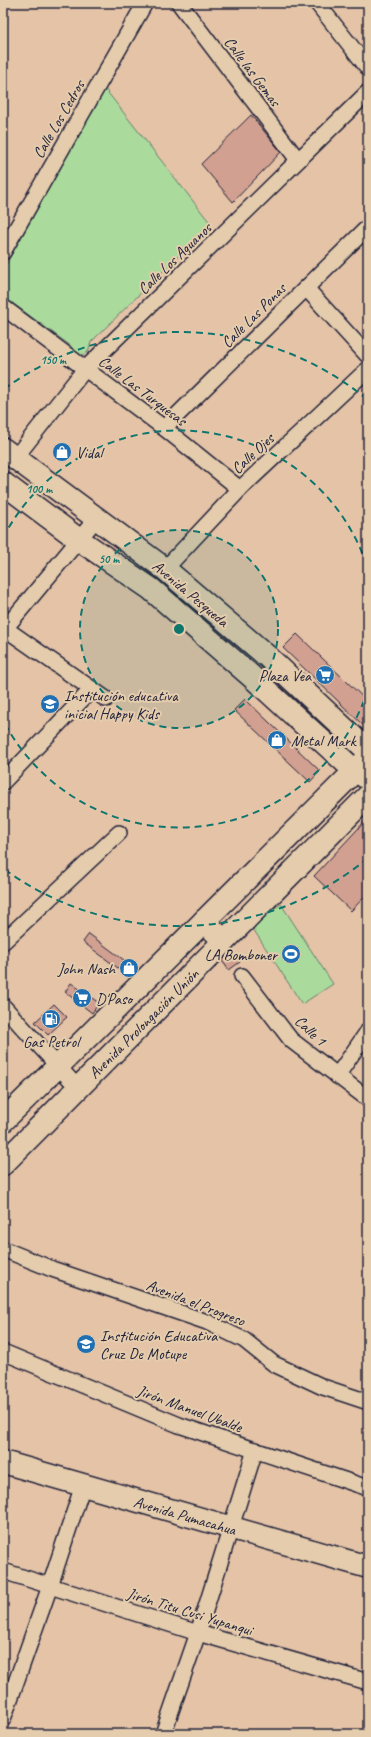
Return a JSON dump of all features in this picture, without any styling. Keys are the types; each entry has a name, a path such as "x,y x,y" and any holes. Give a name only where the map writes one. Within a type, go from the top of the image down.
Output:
{"main road":[{"name":"Avenida Pesqueda","path":"9,454 165,569 268,657 368,750"},
{"name":"Avenida Pesqueda","path":"3,483 78,539 151,589 251,676 364,770"},
{"name":"Avenida Prolongación Unión","path":"3,1121 204,921 364,770"},
{"name":"Avenida Prolongación Unión","path":"3,1164 368,796"},
{"path":"204,921 224,942"},
{"name":"Avenida Pumacahua","path":"3,1462 368,1567"}],"street":[{"name":"Calle Los Cedros","path":"3,252 145,3"},
{"name":"Calle las Gemas","path":"179,3 298,160"},
{"path":"317,3 368,68"},
{"name":"Calle Los Aguanos","path":"9,454 85,369 368,92"},
{"name":"Calle Las Ponas","path":"164,428 368,227"},
{"path":"306,288 368,356"},
{"name":"Calle Las Turquesas","path":"3,307 164,428 240,489"},
{"name":"Calle Ojes","path":"165,569 240,489 368,368"},
{"path":"96,519 4,629 106,700"},
{"path":"251,676 268,657"},
{"path":"3,782 92,689"},
{"path":"3,942 119,833"},
{"name":"Calle 1","path":"242,976 291,1040 368,1099"},
{"path":"3,1006 78,1088"},
{"path":"337,1076 368,1031"},
{"name":"Avenida el Progreso","path":"3,1249 52,1269 207,1322 244,1340 274,1364 323,1386 368,1402"},
{"name":"Jirón Manuel Ubalde","path":"3,1352 179,1425 368,1488"},
{"path":"163,1734 198,1633 255,1450"},
{"path":"3,1719 9,1680 50,1586 83,1485"},
{"name":"Jirón Titu Cusi Yupanqui","path":"3,1571 198,1633 368,1682"}],"green space":[{"path":"105,89 211,224 91,342 88,352 78,355 72,352 71,346 3,296 3,270"},
{"name":"LA Bomboner","path":"281,904 333,984 302,1004 250,924"}],"building":[{"path":"251,115 281,152 233,202 201,164"},
{"name":"Plaza Vea","path":"297,634 368,702 368,730 283,648"},
{"name":"Metal Mark","path":"245,699 320,771 310,782 234,710"},
{"path":"368,818 368,893 351,911 314,876"},
{"path":"89,934 136,969 130,977 83,942"},
{"path":"232,951 240,962 229,970 222,961"},
{"name":"D'Paso","path":"71,983 99,1003 92,1013 65,992"},
{"name":"Gas Petrol","path":"54,1004 67,1017 48,1035 35,1022"}],"place":[{"name":"Vidal","path":"62,452"},
{"name":"Plaza Vea","path":"325,675"},
{"name":"Institución educativa inicial Happy Kids","path":"50,704"},
{"name":"Metal Mark","path":"277,740"},
{"name":"LA Bomboner","path":"291,954"},
{"name":"John Nash","path":"129,968"},
{"name":"D'Paso","path":"82,998"},
{"name":"Gas Petrol","path":"51,1019"},
{"name":"Institución Educativa Cruz De Motupe","path":"86,1344"}]}
